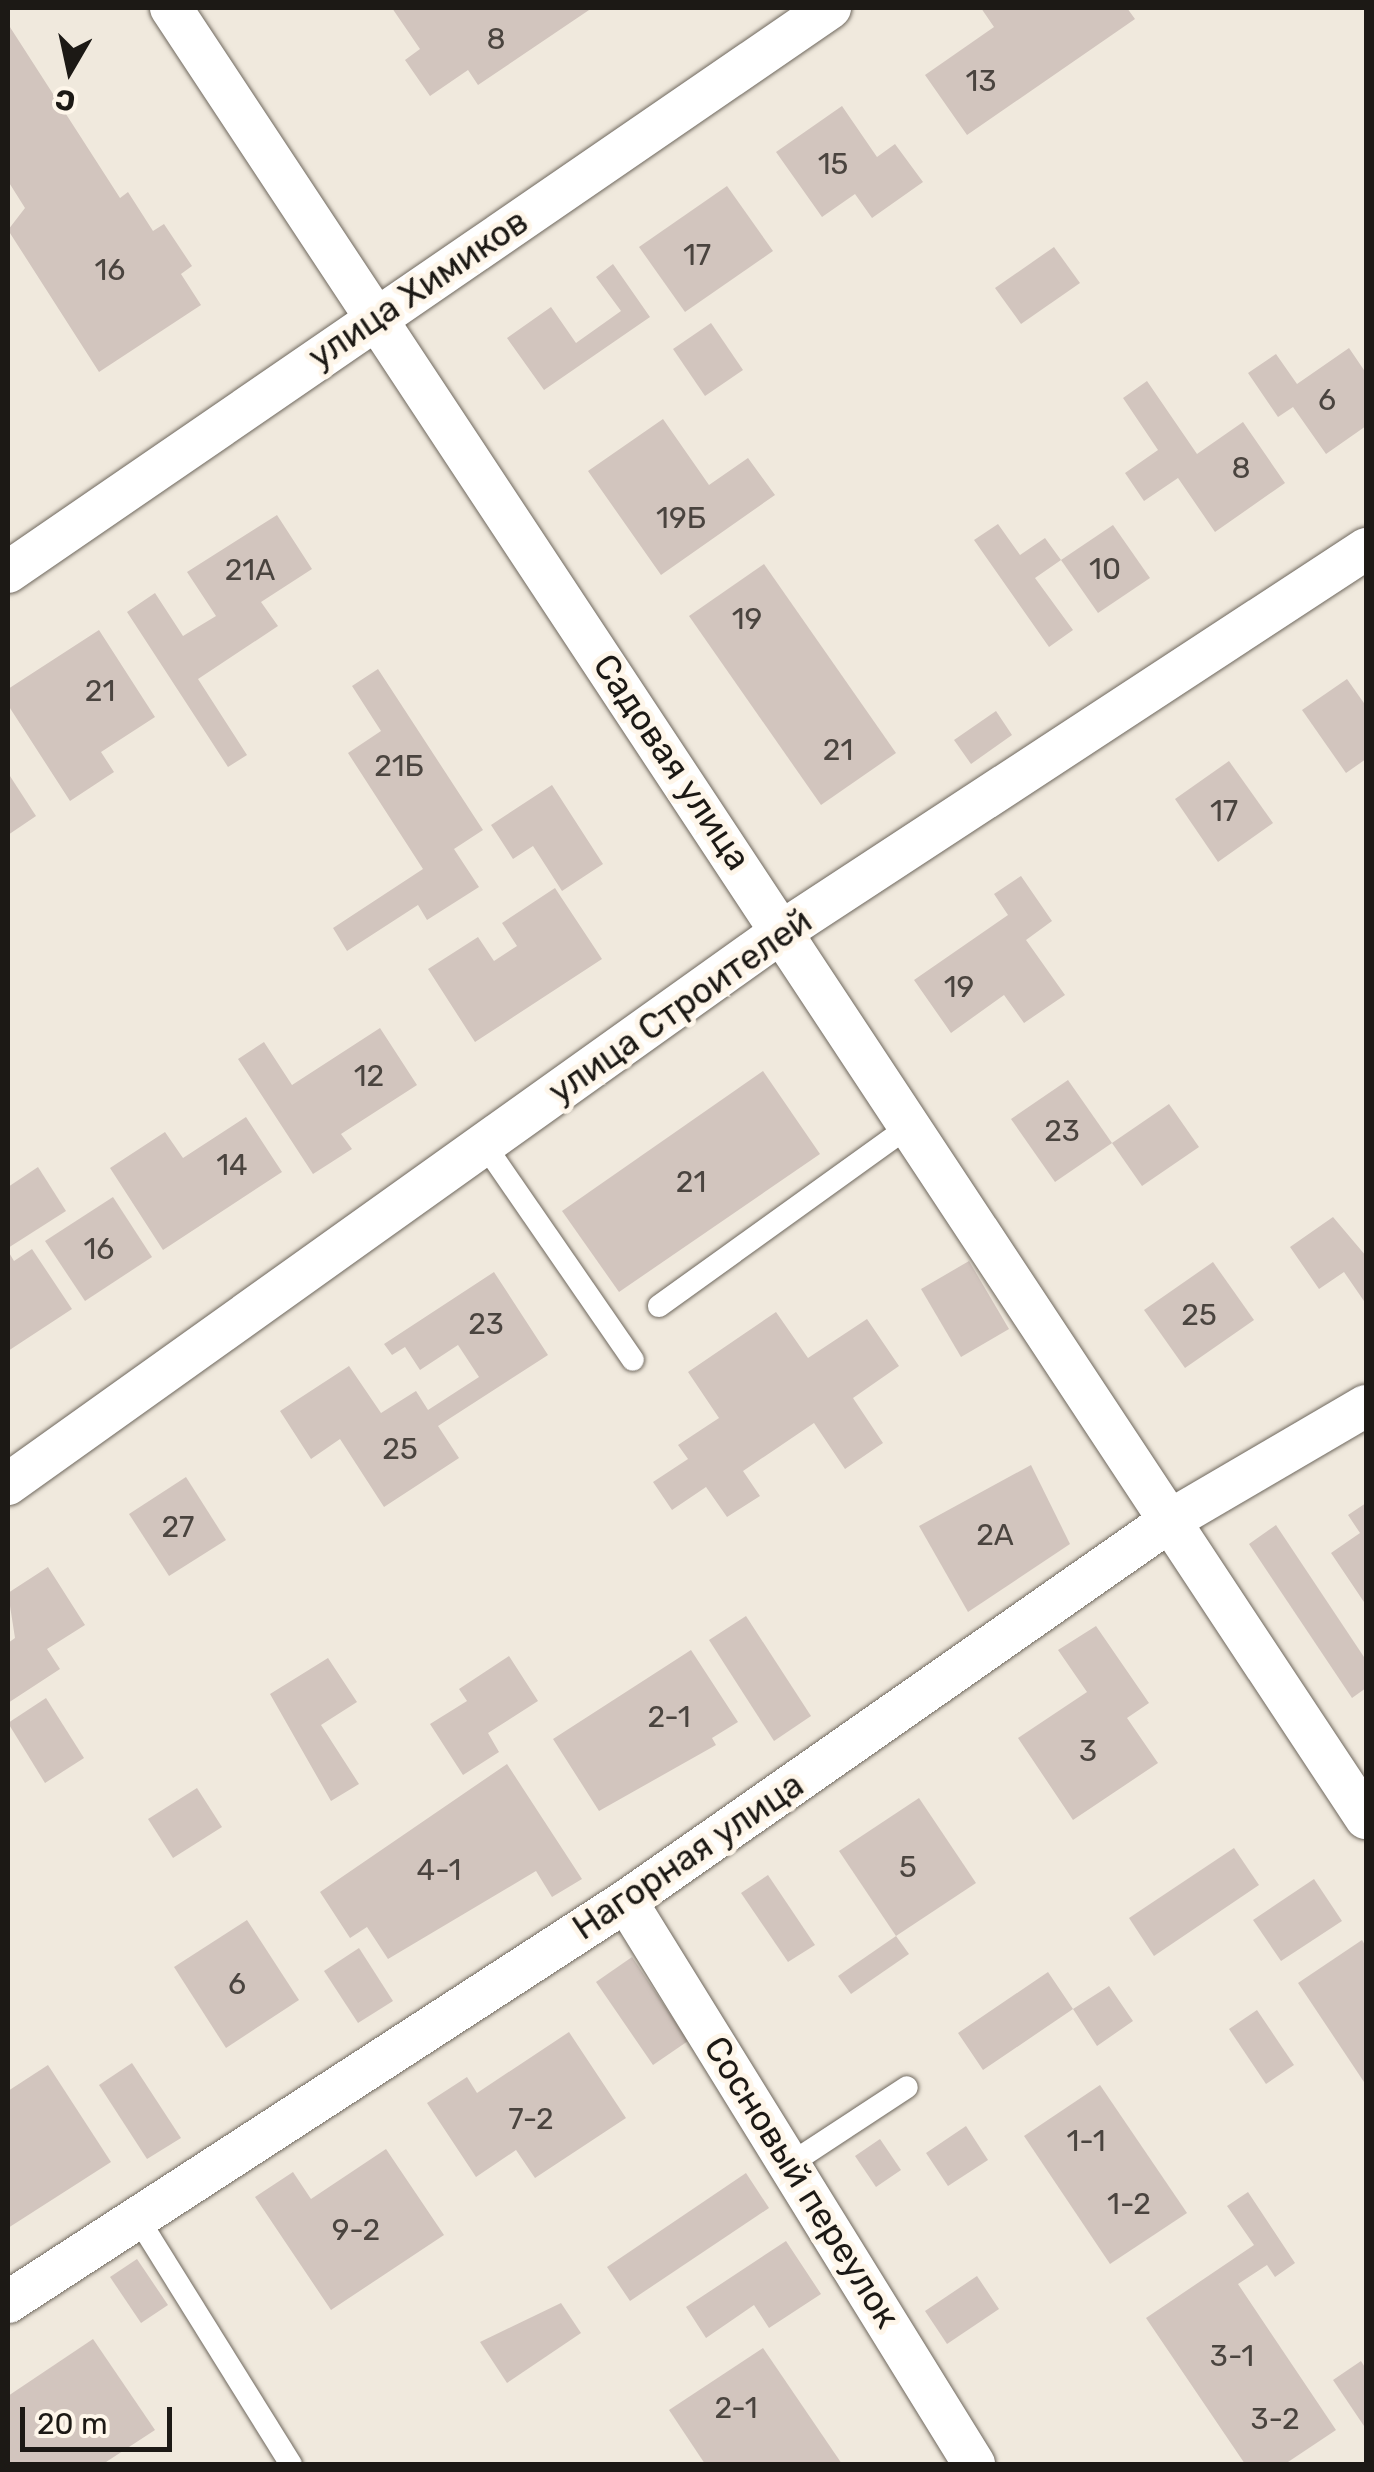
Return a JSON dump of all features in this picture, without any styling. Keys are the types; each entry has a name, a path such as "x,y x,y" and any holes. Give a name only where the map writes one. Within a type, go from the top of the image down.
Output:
{"street":[{"name":"Садовая улица","path":"171,8 1174,1518 1366,1818"},
{"name":"улица Химиков","path":"8,572 830,8"},
{"name":"улица Строителей","path":"8,1484 784,930 1366,548"},
{"name":"Нагорная улица","path":"8,2302 626,1901 1174,1518 1366,1406"},
{"name":"Сосновый переулок","path":"626,1901 794,2162 974,2464"}],"lane":[{"path":"659,1306 912,1124"},
{"path":"484,1144 633,1360"},
{"path":"794,2162 907,2087"},
{"path":"138,2217 291,2464"}],"building":[{"path":"392,8 592,8 478,85 468,70 430,96 405,60 420,49"},
{"path":"981,8 1127,8 1135,19 967,135 925,75 994,27"},
{"path":"8,24 120,198 128,192 153,231 164,224 192,266 181,274 201,305 99,372 8,230 25,208 8,181"},
{"path":"842,106 877,157 895,144 923,182 872,218 855,194 822,217 776,152"},
{"path":"727,186 773,251 685,312 639,247"},
{"path":"1054,247 1080,283 1021,324 995,288"},
{"path":"613,264 650,317 544,390 507,338 551,307 576,343 621,311 596,277"},
{"path":"711,323 743,370 705,396 673,349"},
{"path":"1349,348 1366,373 1366,426 1326,454 1293,407 1278,417 1248,373 1276,354 1297,384"},
{"path":"1147,381 1197,454 1243,422 1285,483 1215,532 1178,478 1144,501 1125,473 1158,450 1123,398"},
{"path":"663,419 709,485 748,458 775,495 661,575 588,471"},
{"path":"277,515 312,569 261,602 278,626 198,679 247,755 228,767 127,612 155,593 183,636 216,616 187,572"},
{"path":"998,524 1020,555 1045,538 1061,560 1035,578 1073,630 1049,647 974,540"},
{"path":"1113,525 1150,578 1098,613 1061,560"},
{"path":"764,564 896,753 821,805 689,616"},
{"path":"99,630 155,717 101,752 114,772 70,801 8,705 8,689"},
{"path":"378,669 483,830 454,849 479,887 427,920 418,905 347,951 333,928 423,869 348,753 381,731 352,686"},
{"path":"1347,679 1366,706 1366,759 1346,773 1302,710"},
{"path":"996,711 1012,735 971,764 954,740"},
{"path":"1229,761 1273,823 1218,862 1175,799"},
{"path":"8,773 36,816 8,835"},
{"path":"552,785 603,864 562,891 533,846 513,859 491,825"},
{"path":"1021,876 1052,921 1026,940 1065,995 1024,1023 1004,995 951,1033 914,980 1008,915 994,894"},
{"path":"555,888 602,959 475,1042 428,969 478,937 494,961 517,946 502,923"},
{"path":"380,1028 417,1085 341,1134 352,1149 313,1174 238,1059 264,1042 292,1085"},
{"path":"763,1071 820,1154 619,1292 562,1211"},
{"path":"1068,1080 1112,1143 1055,1182 1011,1119"},
{"path":"1169,1104 1199,1147 1142,1186 1112,1143"},
{"path":"246,1117 282,1172 163,1250 110,1168 165,1132 183,1158"},
{"path":"38,1167 66,1211 8,1248 8,1187"},
{"path":"113,1197 152,1257 85,1301 45,1241"},
{"path":"1333,1217 1366,1256 1366,1304 1344,1272 1319,1289 1290,1247"},
{"path":"32,1249 72,1309 8,1351 8,1251 14,1261"},
{"path":"969,1261 1009,1329 961,1357 921,1289"},
{"path":"1213,1262 1254,1320 1185,1368 1144,1310"},
{"path":"494,1272 548,1355 438,1426 459,1458 384,1507 340,1439 311,1459 280,1411 349,1366 381,1413 416,1391 428,1410 479,1377 458,1345 420,1370 405,1347 392,1355 384,1344"},
{"path":"776,1312 808,1358 867,1319 899,1366 853,1398 883,1443 845,1469 814,1423 743,1471 760,1496 727,1517 706,1487 672,1510 653,1482 688,1459 678,1445 719,1418 688,1372"},
{"path":"1031,1465 1070,1544 968,1612 919,1526"},
{"path":"186,1477 226,1540 169,1576 129,1514"},
{"path":"1366,1503 1366,1605 1331,1553 1360,1533 1348,1515"},
{"path":"1276,1525 1366,1660 1366,1688 1352,1698 1249,1544"},
{"path":"48,1567 85,1625 47,1649 60,1669 8,1703 8,1643 15,1638 8,1593"},
{"path":"746,1616 811,1716 774,1741 709,1640"},
{"path":"1096,1626 1149,1703 1127,1718 1158,1763 1073,1820 1018,1738 1087,1692 1058,1650"},
{"path":"691,1650 738,1722 712,1738 716,1745 599,1811 553,1739"},
{"path":"509,1656 538,1701 488,1733 499,1752 463,1775 430,1724 467,1701 459,1689"},
{"path":"328,1658 357,1702 321,1725 359,1784 331,1801 270,1694"},
{"path":"46,1698 84,1758 45,1783 8,1723"},
{"path":"507,1764 582,1879 552,1897 536,1871 388,1959 367,1927 350,1938 320,1892"},
{"path":"197,1788 222,1827 173,1858 148,1819"},
{"path":"919,1798 976,1883 896,1936 839,1851"},
{"path":"1234,1848 1259,1885 1154,1956 1129,1918"},
{"path":"768,1875 815,1945 788,1962 741,1893"},
{"path":"1314,1879 1342,1921 1281,1961 1253,1920"},
{"path":"247,1920 299,2000 226,2048 174,1967"},
{"path":"896,1936 909,1954 851,1994 838,1976"},
{"path":"1362,1940 1366,1947 1366,2085 1298,1983"},
{"path":"359,1948 393,2001 358,2023 324,1971"},
{"path":"632,1957 688,2041 653,2065 596,1982"},
{"path":"1048,1972 1073,2009 983,2070 958,2033"},
{"path":"1109,1986 1133,2021 1097,2046 1073,2009"},
{"path":"1257,2010 1294,2065 1266,2084 1229,2029"},
{"path":"569,2032 626,2118 535,2178 516,2150 476,2177 427,2103 467,2077 477,2093"},
{"path":"132,2063 181,2138 147,2159 99,2085"},
{"path":"48,2065 111,2162 8,2228 8,2091"},
{"path":"1100,2085 1187,2213 1110,2264 1024,2136"},
{"path":"966,2126 988,2160 948,2186 926,2153"},
{"path":"880,2139 901,2170 876,2187 855,2156"},
{"path":"386,2149 444,2235 331,2310 255,2197 293,2172 311,2199"},
{"path":"746,2173 769,2208 630,2301 607,2267"},
{"path":"1248,2192 1295,2263 1275,2277 1267,2265 1238,2284 1336,2430 1285,2464 1245,2464 1146,2318 1254,2245 1227,2206"},
{"path":"786,2241 821,2294 769,2328 754,2305 706,2338 686,2307"},
{"path":"137,2259 168,2305 141,2323 110,2277"},
{"path":"977,2276 999,2309 947,2344 925,2311"},
{"path":"561,2303 581,2333 507,2383 480,2342"},
{"path":"93,2339 155,2430 103,2464 8,2464 8,2396"},
{"path":"763,2348 842,2464 705,2464 669,2410"},
{"path":"1361,2361 1366,2369 1366,2429 1333,2380"}]}
